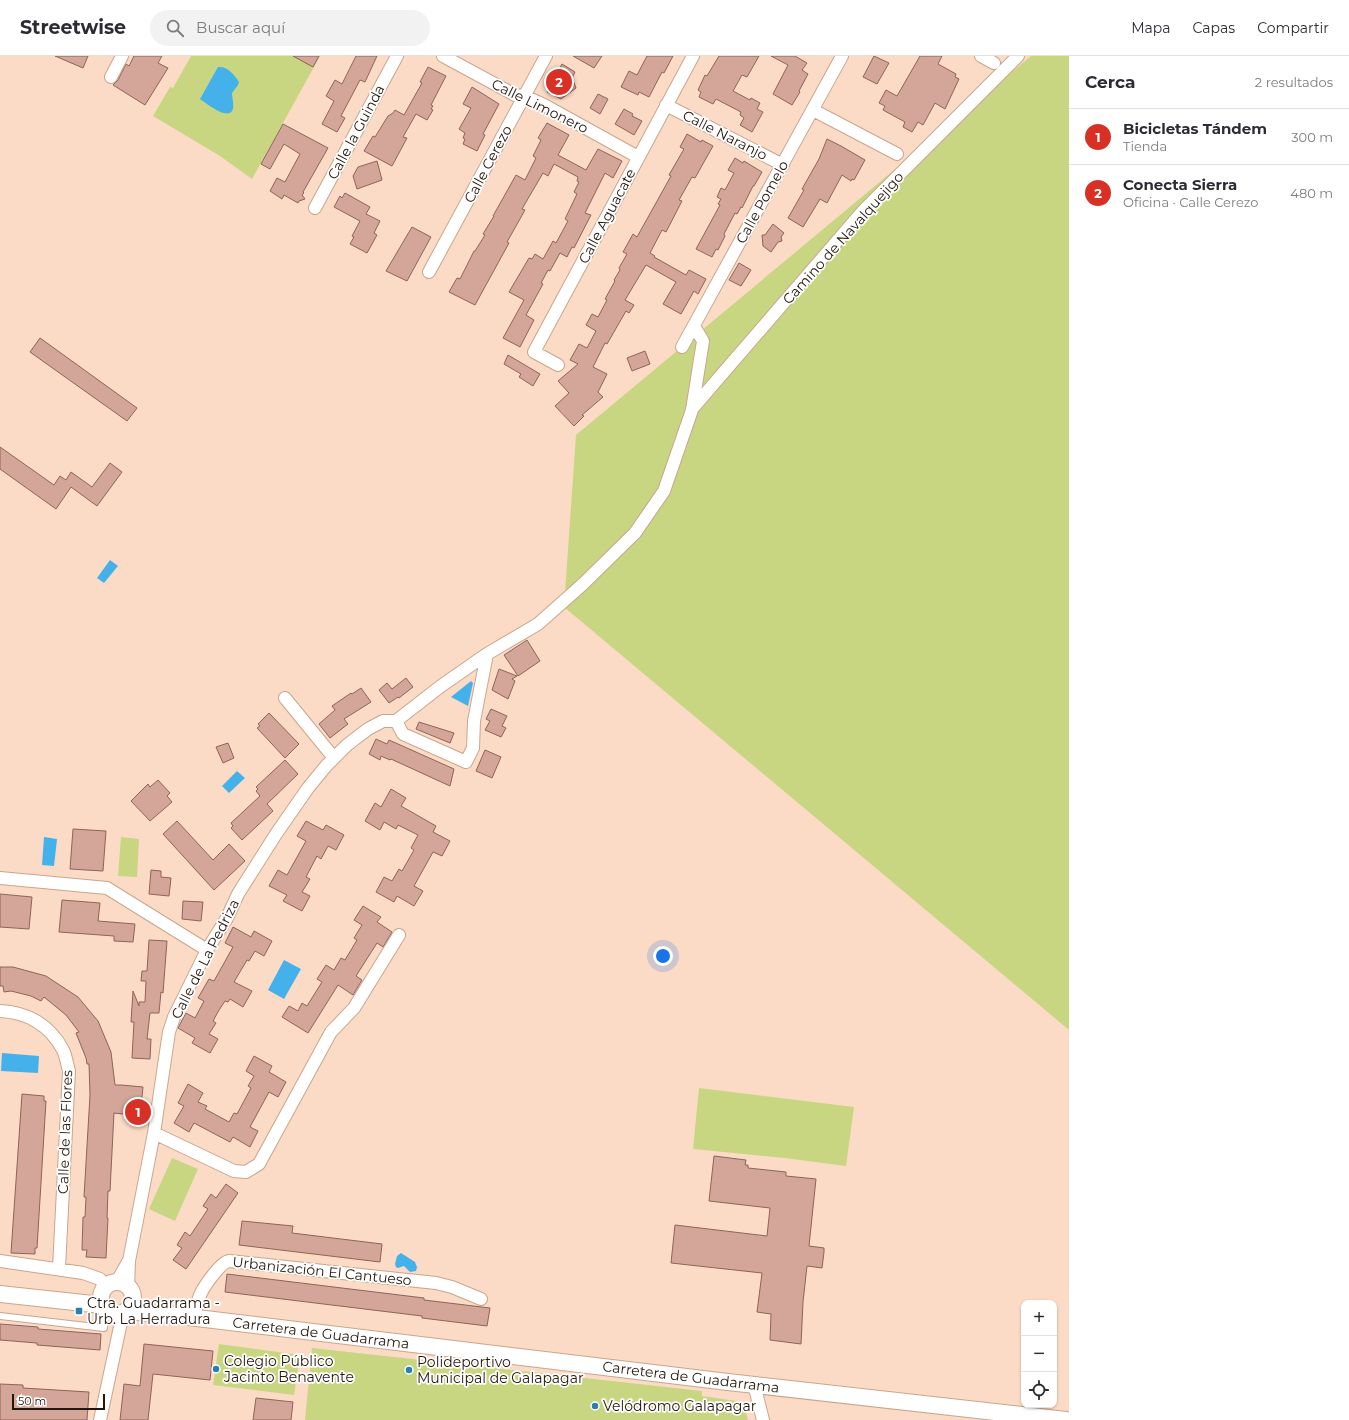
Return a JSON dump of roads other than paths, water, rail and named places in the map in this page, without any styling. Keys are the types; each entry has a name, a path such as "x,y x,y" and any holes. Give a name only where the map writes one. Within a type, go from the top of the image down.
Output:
{"main road":[{"name":"Carretera de Guadarrama","path":"0,1294 64,1301 116,1300 172,1315 194,1318 1066,1420"}],"street":[{"path":"111,77 122,56"},
{"name":"Calle la Guinda","path":"315,208 397,56"},
{"name":"Calle Limonero","path":"443,56 515,95 524,96 544,105 638,157"},
{"name":"Calle Cerezo","path":"429,272 546,56"},
{"name":"Calle Aguacate","path":"558,365 534,352 693,56"},
{"name":"Calle Pomelo","path":"682,347 842,56"},
{"path":"981,56 994,63"},
{"name":"Camino de Navalquejigo","path":"692,410 864,211 1018,56"},
{"name":"Calle Naranjo","path":"666,105 783,165"},
{"path":"813,110 897,154"},
{"name":"Calle de La Pedriza","path":"100,1420 117,1339 116,1300 129,1261 154,1133 169,1032 174,1017 207,950 227,918 238,894 276,834 308,788 347,745 368,729 383,721 396,721 441,686 487,654 538,624 584,584 635,533 664,491 692,410 703,340 694,326"},
{"path":"396,721 403,734 466,762 473,748 474,721 487,654"},
{"path":"284,698 334,758"},
{"path":"0,878 107,888 207,950"},
{"path":"154,1133 234,1171 246,1172 259,1164 331,1032 354,1008 399,935"},
{"name":"Calle de las Flores","path":"0,1011 14,1012 34,1019 51,1033 63,1051 69,1071 59,1268"},
{"path":"0,1261 59,1268 96,1276 116,1300"},
{"name":"Urbanización El Cantueso","path":"194,1318 201,1293 219,1267 225,1262 229,1261 436,1284 452,1287 481,1299"},
{"path":"754,1384 764,1420"}],"lane":[{"path":"0,1316 104,1328 116,1300"}],"water":[{"path":"218,67 230,71 239,82 232,93 233,109 231,112 227,113 222,113 200,99"},
{"path":"110,560 118,566 104,583 97,578"},
{"path":"471,681 473,683 468,706 451,697"},
{"path":"237,771 245,778 229,793 222,786"},
{"path":"44,837 57,839 54,866 42,865"},
{"path":"284,960 301,969 284,999 268,990"},
{"path":"2,1053 39,1056 38,1073 1,1071"},
{"path":"401,1253 415,1262 417,1267 416,1271 410,1272 404,1266 398,1268 396,1267 395,1264 397,1256"}],"place":[{"name":"Conecta Sierra","path":"559,82"},
{"name":"Bicicletas Tándem","path":"138,1112"},
{"name":"Ctra. Guadarrama - Urb. La Herradura","path":"79,1311"},
{"name":"Colegio Público Jacinto Benavente","path":"216,1369"},
{"name":"Polideportivo Municipal de Galapagar","path":"409,1370"},
{"name":"Velódromo Galapagar","path":"595,1406"}]}
